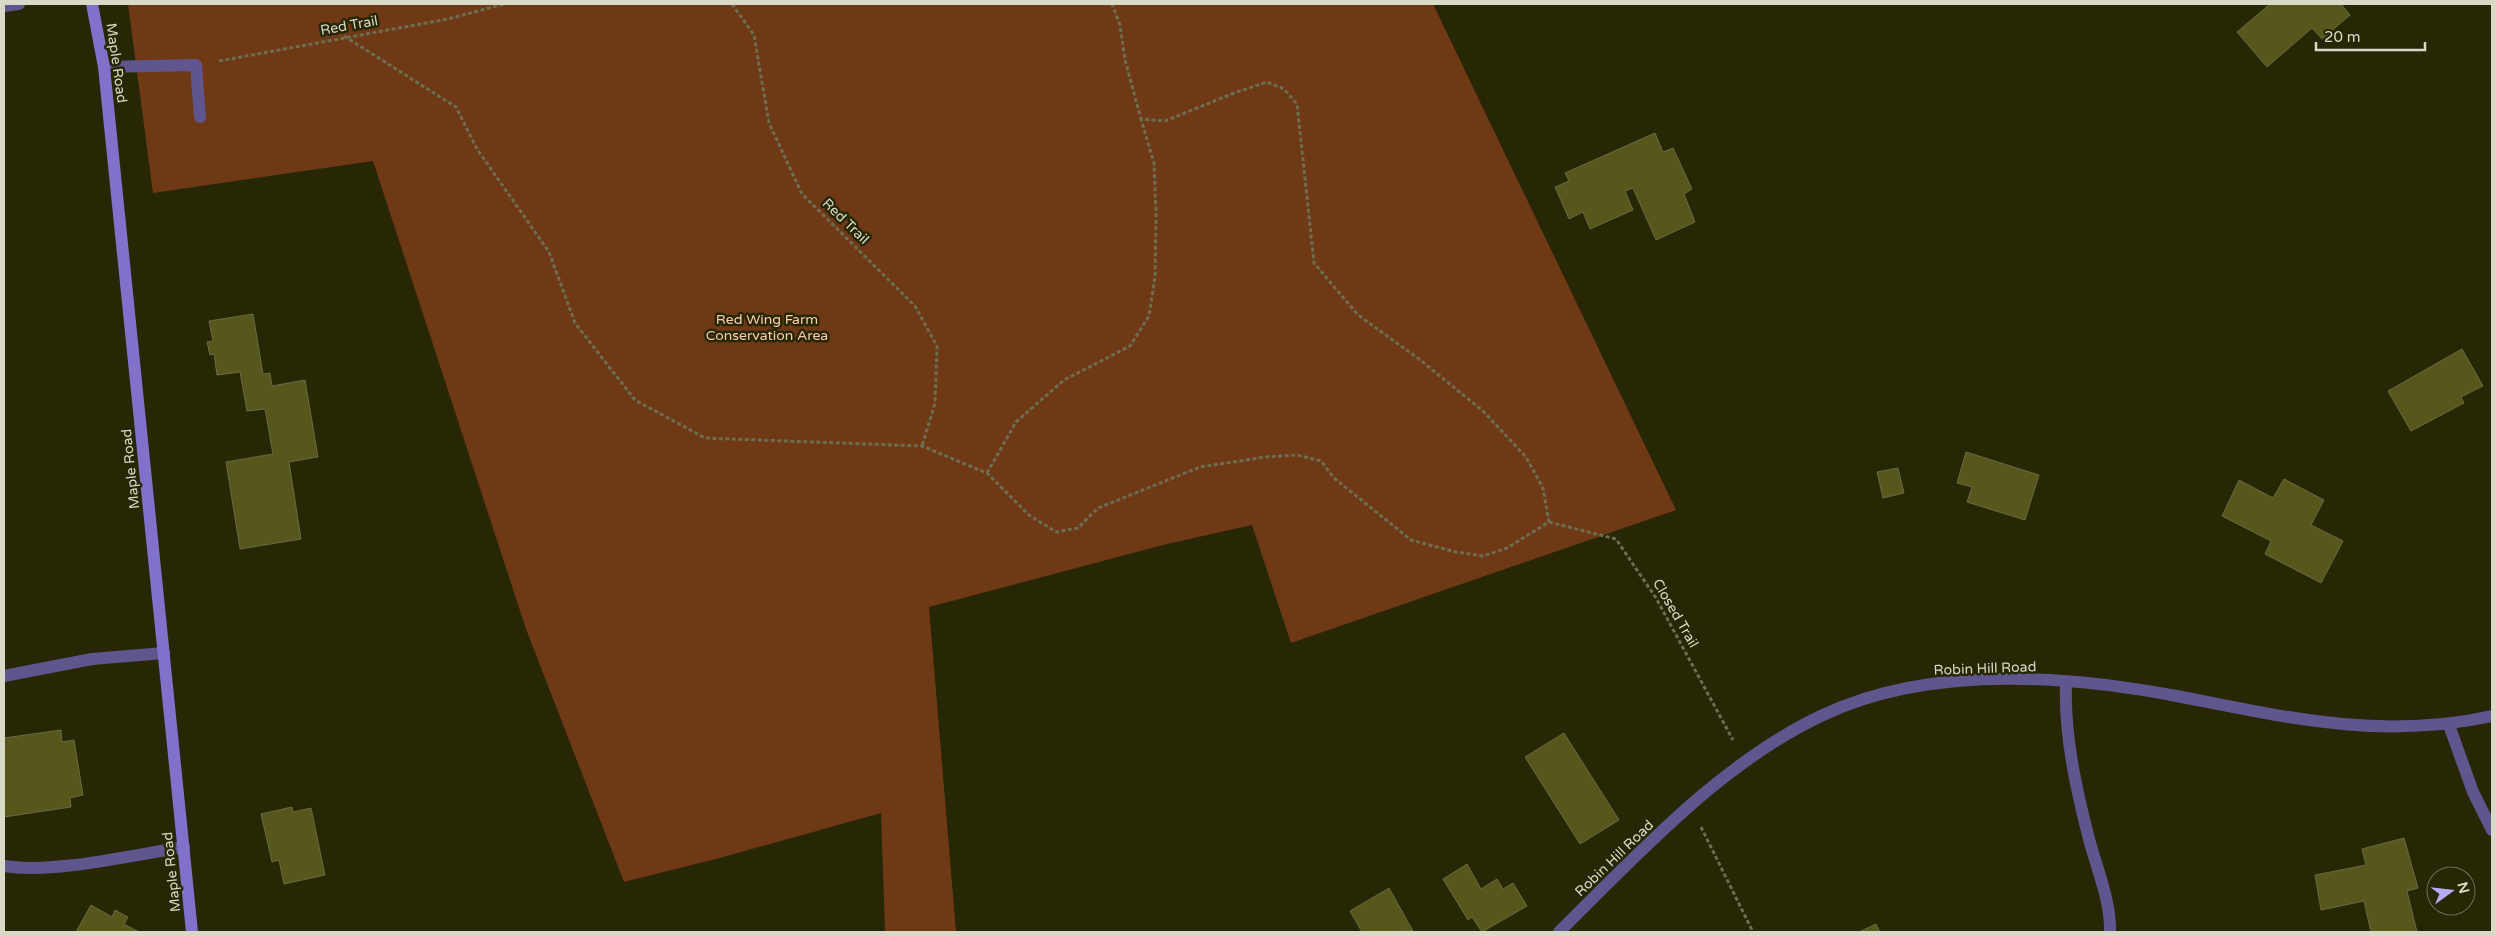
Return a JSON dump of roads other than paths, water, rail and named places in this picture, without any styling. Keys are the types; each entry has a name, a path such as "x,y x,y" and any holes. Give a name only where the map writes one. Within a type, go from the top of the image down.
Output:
{"main road":[{"name":"Maple Road","path":"92,4 104,67 192,932"}],"street":[{"path":"4,6 19,4"},
{"path":"104,67 196,65 200,117"},
{"path":"4,676 92,659 164,653"},
{"name":"Robin Hill Road","path":"1559,932 1648,844 1688,808 1746,762 1784,736 1825,714 1902,688 1941,683 2024,679 2066,682 2160,693 2302,721 2407,728 2449,725 2492,716"},
{"path":"2066,682 2066,726 2071,757 2107,906 2110,932"},
{"path":"2449,725 2473,792 2492,830"},
{"path":"4,866 23,869 88,862 184,847"}],"park label":[{"name":"Red Wing Farm Conservation Area","path":"767,328"}]}
